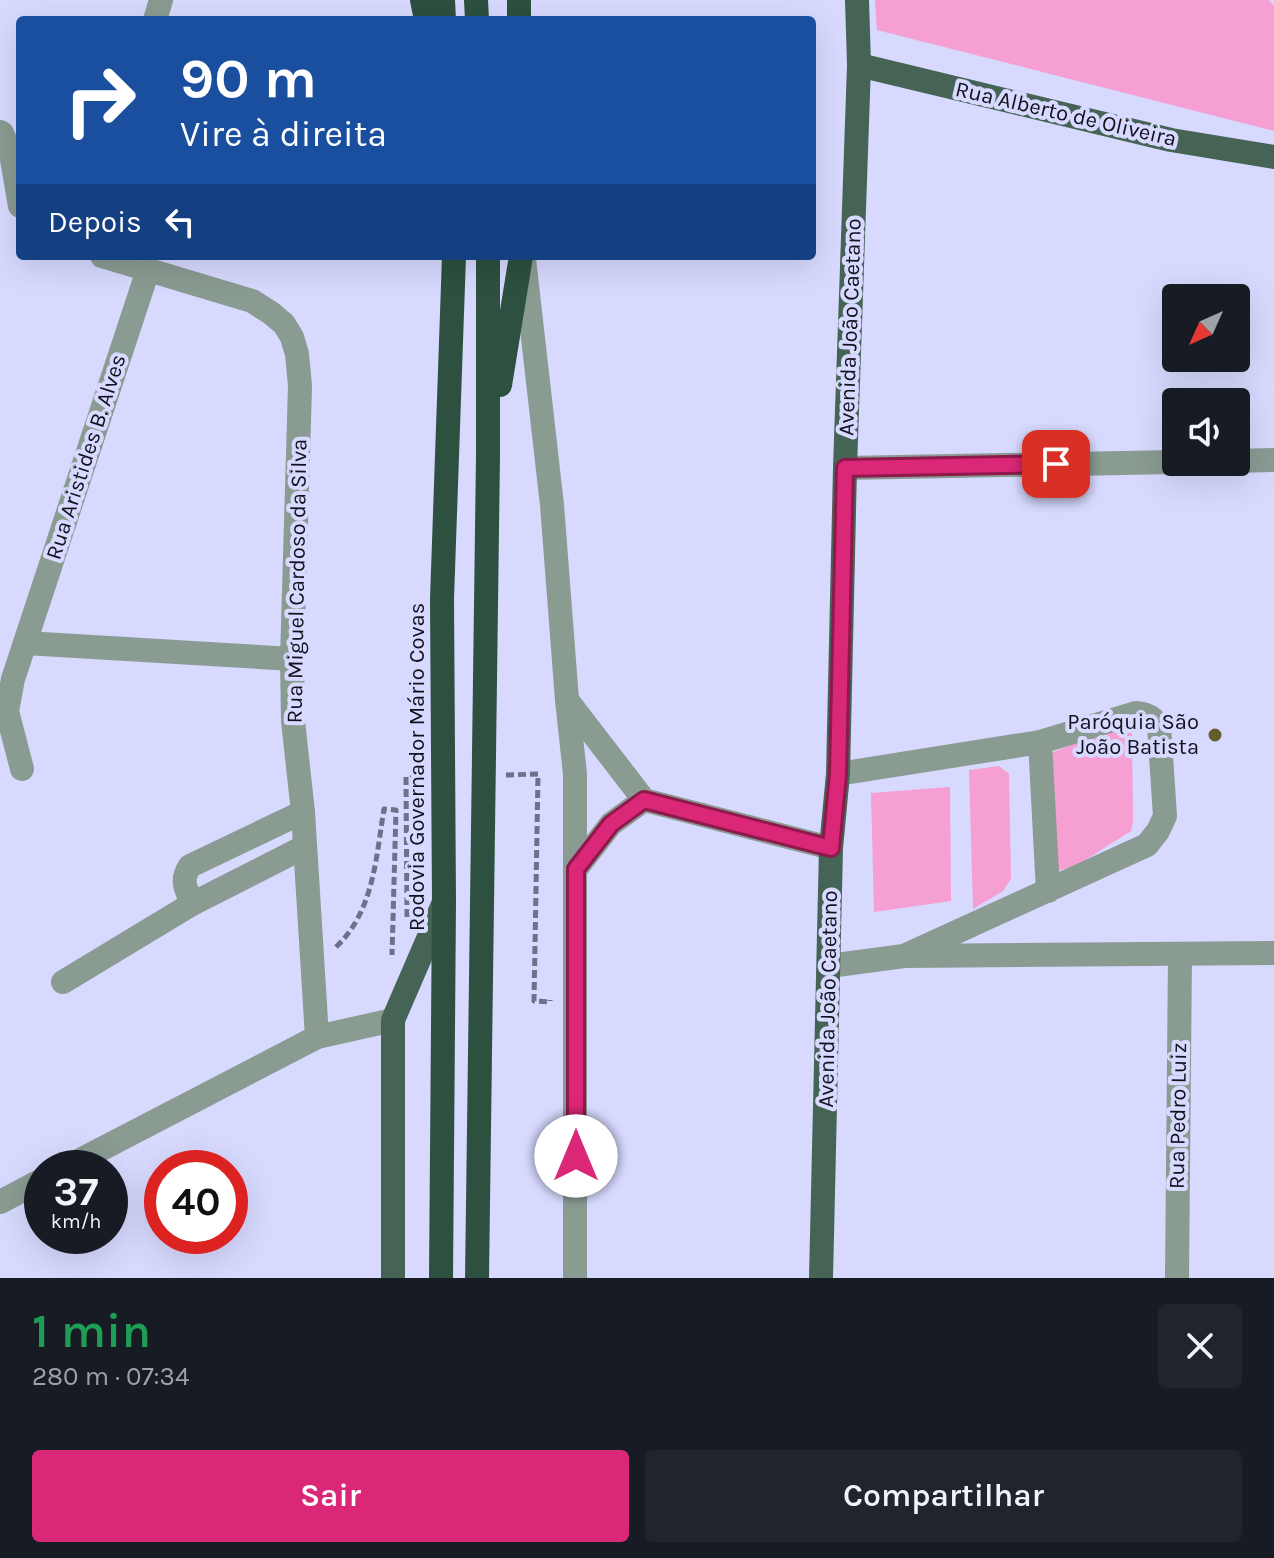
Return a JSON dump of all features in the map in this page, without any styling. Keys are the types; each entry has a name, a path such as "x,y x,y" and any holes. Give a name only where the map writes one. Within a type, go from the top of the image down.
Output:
{"highway":[{"name":"Rodovia Governador Mário Covas","path":"441,1278 444,902 442,599 454,260"},
{"path":"481,1272 488,260"},
{"path":"488,455 521,260"}],"main road":[{"name":"Avenida João Caetano","path":"821,1278 831,848 838,774 859,65 857,0"},
{"name":"Rua Alberto de Oliveira","path":"859,65 1171,140 1274,157"},
{"path":"393,1278 393,1020 444,902"}],"street":[{"path":"0,132 11,154 16,183"},
{"name":"Rua Miguel Cardoso da Silva","path":"115,260 252,301 284,324 297,354 300,386 293,721 303,812 317,1037"},
{"path":"522,260 552,505 575,774 575,1278"},
{"name":"Rua Aristides B. Alves","path":"22,769 7,711 13,679 148,270"},
{"path":"1250,461 1274,460"},
{"path":"845,468 1162,462"},
{"path":"25,643 292,659"},
{"path":"567,700 644,800 831,848"},
{"path":"838,774 1040,742 1136,713 1146,714 1159,726 1165,816 1147,845 904,956"},
{"path":"1040,742 1048,891"},
{"path":"576,869 611,824 644,800"},
{"path":"192,904 184,884 184,874 190,866 303,812"},
{"path":"63,982 192,904 304,847"},
{"path":"829,966 904,956 1274,953"},
{"name":"Rua Pedro Luiz","path":"1177,1278 1180,954"},
{"path":"100,1150 317,1037 393,1020"},
{"path":"0,1202 24,1189"}],"path":[{"path":"313,964 339,945 354,927 372,888 384,809"}],"shaded area":[{"path":"875,0 1269,0 1274,6 1274,131 877,30"},
{"path":"1126,726 1132,728 1131,831 1079,864 1052,873 1051,753 1106,730"},
{"path":"999,766 1009,774 1011,879 1003,891 973,909 969,770"},
{"path":"950,787 951,901 874,912 871,793"}],"place":[{"name":"Paróquia São João Batista","path":"1215,735"}],"route":[{"path":"576,1156 576,869 611,824 644,800 831,848 838,774 845,468 1056,464"}]}
